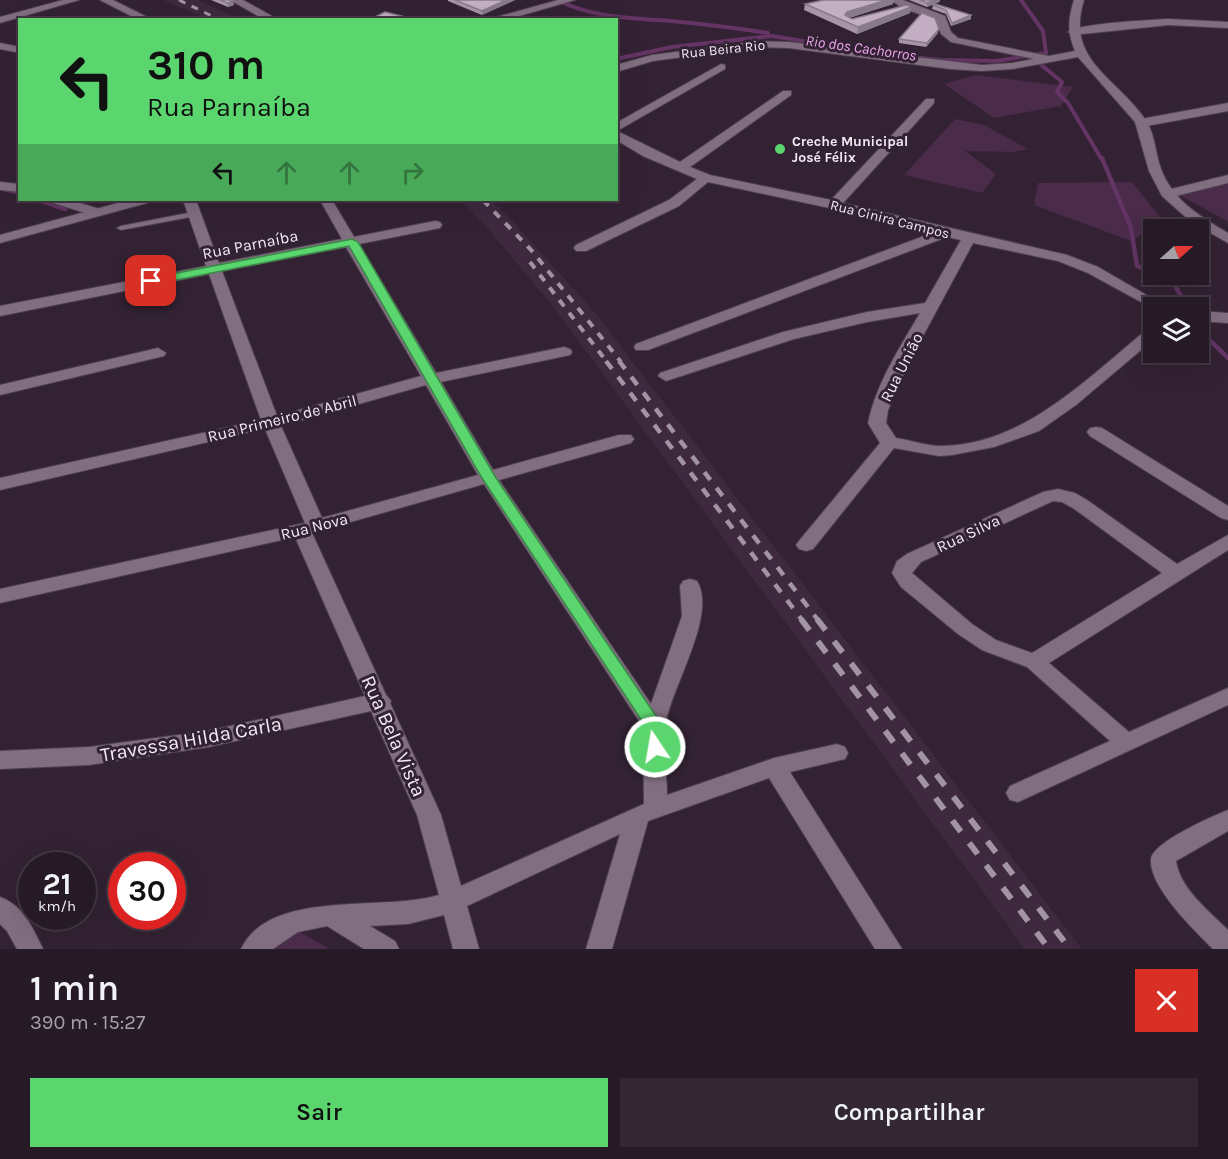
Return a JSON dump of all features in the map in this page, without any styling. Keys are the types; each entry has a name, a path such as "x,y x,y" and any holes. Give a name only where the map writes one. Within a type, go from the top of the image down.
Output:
{"street":[{"path":"0,20 74,0"},
{"path":"105,0 144,18"},
{"path":"235,0 270,18"},
{"path":"896,0 941,18 946,34 955,40 1040,58"},
{"path":"1079,0 1073,13 1073,32 1080,53 1141,123 1154,170 1168,194 1187,213 1228,239"},
{"path":"499,18 565,2"},
{"path":"887,10 932,4"},
{"path":"1073,32 1152,21 1194,21 1228,25"},
{"name":"Rua Beira Rio","path":"618,68 652,58 758,44 789,45 950,66 998,68 1040,58 1080,53"},
{"path":"0,46 18,50"},
{"path":"618,127 721,67"},
{"path":"680,168 787,93"},
{"path":"834,204 930,101"},
{"path":"1141,123 1228,107"},
{"name":"Rua Cinira Campos","path":"618,136 647,153 706,178 834,204 945,233 1076,263 1143,298"},
{"path":"581,248 674,203 706,178"},
{"path":"1168,194 1228,179"},
{"path":"0,186 18,188"},
{"path":"61,201 95,212"},
{"path":"0,239 138,201"},
{"path":"327,201 489,478 654,726"},
{"name":"Rua Bela Vista","path":"191,207 308,528 429,815 466,949"},
{"name":"Rua Parnaíba","path":"0,311 435,225"},
{"path":"642,347 945,233"},
{"name":"Rua União","path":"890,442 880,431 877,422 880,408 969,238"},
{"path":"666,376 789,335 867,316 932,306"},
{"path":"1209,317 1228,318"},
{"path":"806,545 890,442 939,451 952,450 988,443 1026,430 1070,401 1143,340"},
{"name":"Rua Primeiro de Abril","path":"0,484 271,423 430,379 564,352"},
{"path":"0,390 158,353"},
{"path":"1096,432 1228,514"},
{"name":"Rua Nova","path":"0,596 308,528 625,439"},
{"name":"Rua Silva","path":"1034,662 989,645 965,629 908,582 902,573 904,566 924,553 1049,496 1058,495 1080,504 1176,574"},
{"path":"1126,742 1034,662 1228,541"},
{"path":"598,949 647,812 654,726 692,616 690,586"},
{"path":"1018,793 1228,696"},
{"name":"Travessa Hilda Carla","path":"0,760 89,756 208,739 380,701"},
{"path":"254,949 265,938 297,919 331,915 406,913 453,901 647,812 774,767 837,753"},
{"path":"774,767 889,949"},
{"path":"1228,819 1173,849 1163,858 1163,869 1178,893 1228,947"},
{"path":"0,908 16,922 30,949"},
{"path":"331,915 386,949"}],"lane":[{"path":"121,228 191,207"}],"shaded area":[{"path":"163,0 198,0 238,18 206,18"},
{"path":"976,75 1073,87 1061,106 994,118 944,84"},
{"path":"955,119 984,125 1028,149 1015,152 965,151 996,174 982,193 904,175"},
{"path":"1228,180 1228,222 1176,193"},
{"path":"1132,182 1161,219 1143,219 1143,234 1131,241 1034,205 1038,183"},
{"path":"461,201 491,201 508,216 597,315 1082,949 1025,949 555,309 485,225"},
{"path":"291,927 330,949 272,949"}],"building":[{"path":"455,0 506,0 482,11"},
{"path":"824,0 887,0 847,12 845,15 852,19 907,5 911,7 858,27 805,4"},
{"path":"933,5 971,15 952,23 946,10"},
{"path":"385,12 409,18 373,18"},
{"path":"922,13 935,18 939,29 927,43 899,39"}],"waterway":[{"path":"557,0 599,14 768,33"},
{"name":"Rio dos Cachorros","path":"618,59 672,47 772,36 884,54 940,60 996,61 1046,53 1043,31 1021,0"},
{"path":"1042,58 1039,63 1062,82 1057,92 1068,103 1102,160"},
{"path":"1102,158 1131,228 1137,266 1143,268"},
{"path":"0,188 18,192"},
{"path":"42,201 65,209"},
{"path":"142,202 148,201"},
{"path":"1175,285 1182,297"},
{"path":"1209,340 1228,358"}],"railway":[{"path":"179,0 216,18"},
{"path":"484,201 533,252 621,362"},
{"path":"530,262 607,362"},
{"path":"606,361 802,620"},
{"path":"619,361 818,620"},
{"path":"801,619 1049,949"},
{"path":"817,619 1070,949"}],"place":[{"name":"Creche Municipal José Félix","path":"780,149"}],"route":[{"path":"151,281 352,242 489,478 654,726 655,747"}]}
